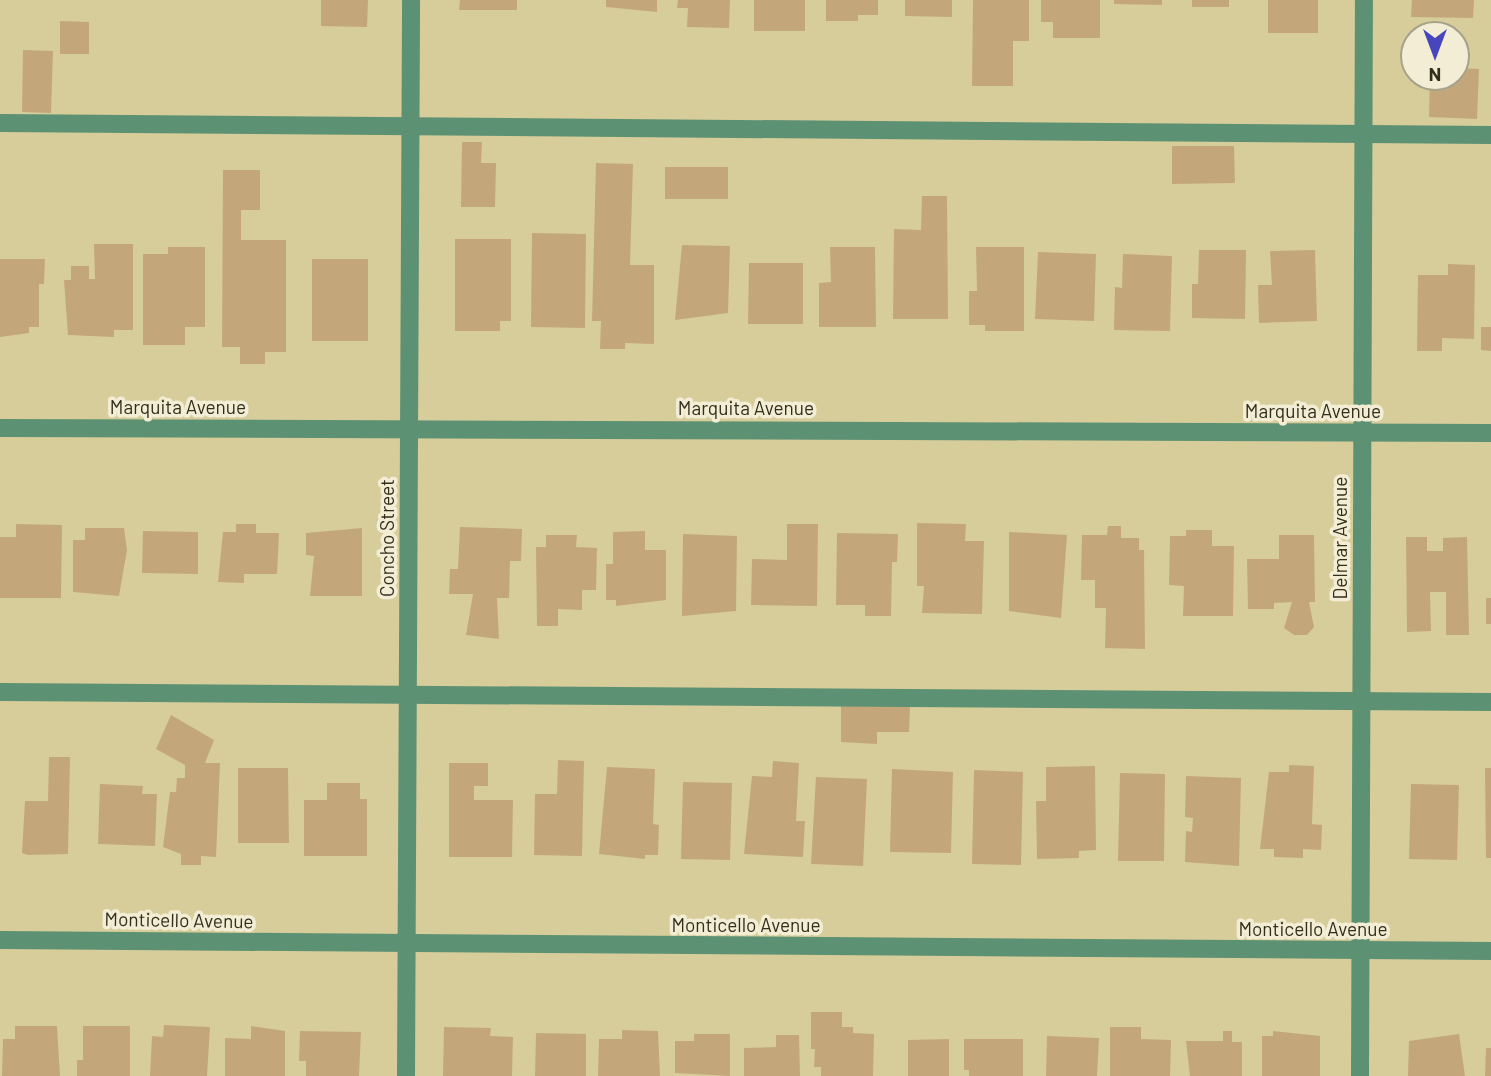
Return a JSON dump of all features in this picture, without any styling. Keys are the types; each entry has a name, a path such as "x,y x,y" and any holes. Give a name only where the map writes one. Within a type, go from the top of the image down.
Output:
{"street":[{"name":"Concho Street","path":"406,1076 411,0"},
{"name":"Delmar Avenue","path":"1360,1076 1364,0"},
{"path":"0,123 1491,135"},
{"name":"Marquita Avenue","path":"0,428 408,427 1491,433"},
{"path":"0,692 1491,702"},
{"name":"Monticello Avenue","path":"0,940 1491,951"}],"building":[{"path":"321,0 368,0 367,27 321,26"},
{"path":"460,0 517,0 517,10 459,10"},
{"path":"606,0 657,0 657,12 606,7"},
{"path":"678,0 730,0 729,28 687,27 688,8 677,8"},
{"path":"754,0 805,0 805,31 754,31"},
{"path":"826,0 878,0 878,15 858,15 858,21 826,21"},
{"path":"905,0 952,0 952,17 905,16"},
{"path":"973,0 1029,0 1029,41 1013,41 1013,86 972,86"},
{"path":"1041,0 1100,0 1100,38 1053,38 1053,22 1041,22"},
{"path":"1114,0 1162,0 1162,5 1114,4"},
{"path":"1192,0 1229,0 1229,7 1192,7"},
{"path":"1268,0 1318,0 1318,33 1268,33"},
{"path":"1412,0 1474,0 1473,18 1411,17"},
{"path":"60,21 89,22 89,54 60,54"},
{"path":"23,50 53,51 51,113 22,112"},
{"path":"1470,69 1479,69 1477,119 1429,117 1430,91 1470,91"},
{"path":"462,142 482,142 481,163 496,163 495,207 461,207"},
{"path":"1172,146 1234,146 1235,183 1172,184"},
{"path":"596,163 633,164 630,265 654,265 654,344 625,343 625,349 600,349 601,321 592,321"},
{"path":"665,167 728,167 728,199 665,199"},
{"path":"223,170 260,170 260,210 241,210 241,240 286,240 286,352 265,352 265,364 240,364 240,347 222,347"},
{"path":"922,196 947,196 948,319 893,319 894,229 921,230"},
{"path":"532,233 586,234 585,328 531,327"},
{"path":"455,239 511,239 511,321 500,321 500,331 455,331"},
{"path":"94,244 133,244 133,330 114,330 114,337 68,335 64,280 71,280 71,266 89,266 89,279 95,279"},
{"path":"682,245 730,246 728,313 675,320"},
{"path":"168,247 205,247 205,327 185,327 185,345 143,345 143,254 168,254"},
{"path":"830,247 875,247 876,327 819,327 819,283 831,282"},
{"path":"976,247 1024,247 1024,331 985,331 985,325 969,325 969,291 977,291"},
{"path":"1199,250 1246,250 1245,319 1192,318 1192,284 1198,284"},
{"path":"1315,250 1317,321 1259,323 1258,285 1272,285 1270,251"},
{"path":"1038,252 1096,254 1094,321 1035,319"},
{"path":"1123,254 1172,256 1170,331 1114,330 1115,287 1122,288"},
{"path":"0,259 45,259 44,284 39,284 39,327 29,327 29,333 0,337"},
{"path":"312,259 368,259 368,341 312,341"},
{"path":"749,263 803,263 803,324 748,324"},
{"path":"1448,264 1475,265 1474,339 1442,338 1442,351 1417,351 1418,275 1448,275"},
{"path":"1481,327 1491,327 1491,351 1481,350"},
{"path":"917,523 966,524 965,541 984,541 982,614 922,613 924,586 917,586"},
{"path":"16,524 62,525 61,598 0,598 0,537 16,537"},
{"path":"236,524 256,524 256,533 279,533 277,574 244,574 244,583 218,582 223,532 236,532"},
{"path":"787,524 818,524 817,606 751,605 752,559 787,560"},
{"path":"1108,526 1121,526 1121,538 1139,538 1139,550 1144,550 1145,649 1105,648 1106,608 1095,608 1095,580 1081,580 1082,535 1107,535"},
{"path":"460,527 522,529 521,561 510,561 509,598 497,598 499,639 466,635 473,594 449,594 450,569 458,569"},
{"path":"85,528 124,528 127,550 119,596 73,592 73,540 85,540"},
{"path":"362,528 362,596 310,596 314,556 306,555 306,533"},
{"path":"1186,530 1212,530 1212,546 1234,546 1233,616 1183,616 1184,586 1169,585 1170,536 1186,536"},
{"path":"143,531 198,532 198,574 142,573"},
{"path":"645,531 645,550 666,550 666,600 616,606 616,600 606,600 606,564 613,564 613,532"},
{"path":"1009,532 1067,535 1061,618 1009,611"},
{"path":"837,533 898,534 897,562 892,562 891,616 865,616 865,605 836,605"},
{"path":"683,534 737,536 736,611 682,616"},
{"path":"546,535 577,535 576,547 597,548 596,590 582,590 582,610 558,609 558,626 537,626 536,547 546,547"},
{"path":"1279,535 1314,535 1315,602 1309,602 1314,627 1307,635 1294,635 1284,628 1292,602 1274,603 1274,609 1248,609 1247,559 1279,559"},
{"path":"1406,537 1427,537 1427,551 1443,551 1443,538 1467,537 1469,635 1446,635 1446,592 1430,592 1431,631 1407,632"},
{"path":"1486,598 1491,598 1491,624 1486,624"},
{"path":"841,705 910,706 909,732 877,732 877,744 841,742"},
{"path":"171,715 214,740 205,763 220,763 216,857 201,856 201,865 181,865 181,854 163,847 170,792 176,792 177,778 185,778 185,765 156,749"},
{"path":"49,757 70,757 68,854 28,855 22,853 25,801 48,801"},
{"path":"558,760 584,761 582,856 534,855 535,794 557,794"},
{"path":"773,761 799,763 796,821 805,821 803,857 744,854 752,776 772,777"},
{"path":"449,763 488,763 488,786 474,786 474,800 513,800 512,857 449,857"},
{"path":"1289,765 1314,766 1312,824 1322,825 1321,850 1303,849 1303,858 1274,857 1274,849 1260,849 1269,772 1289,772"},
{"path":"1095,766 1096,850 1079,851 1079,858 1037,859 1036,801 1046,801 1046,767"},
{"path":"607,767 655,769 653,824 659,825 658,855 645,855 645,859 599,854"},
{"path":"238,768 288,768 289,843 238,843"},
{"path":"1485,768 1491,768 1491,858 1486,858"},
{"path":"892,769 953,772 951,853 890,852"},
{"path":"974,770 1023,772 1021,865 972,864"},
{"path":"1120,773 1165,774 1164,861 1118,861"},
{"path":"1186,776 1241,778 1239,866 1185,862 1186,831 1192,832 1193,818 1185,817"},
{"path":"816,777 867,779 863,866 811,864"},
{"path":"683,782 732,783 730,860 681,859"},
{"path":"327,783 360,783 360,799 367,799 367,856 304,856 304,800 327,800"},
{"path":"100,784 143,786 142,794 157,794 155,846 98,844"},
{"path":"1411,784 1459,785 1457,860 1409,859"},
{"path":"811,1012 842,1012 842,1027 853,1027 853,1033 874,1034 873,1076 821,1076 821,1067 814,1067 815,1049 811,1049"},
{"path":"164,1025 210,1027 207,1076 150,1076 152,1036 163,1037"},
{"path":"15,1026 57,1026 60,1076 2,1076 3,1039 15,1039"},
{"path":"83,1026 130,1026 130,1076 77,1076 77,1060 83,1060"},
{"path":"251,1026 285,1031 285,1076 225,1076 225,1038 251,1039"},
{"path":"444,1027 491,1028 490,1036 513,1037 512,1076 443,1076"},
{"path":"1110,1027 1141,1027 1141,1039 1171,1040 1170,1076 1110,1076"},
{"path":"622,1030 658,1031 660,1076 598,1076 599,1039 622,1039"},
{"path":"300,1031 361,1032 359,1076 306,1076 306,1061 299,1061"},
{"path":"1223,1031 1232,1031 1232,1042 1242,1042 1242,1076 1190,1076 1186,1041 1223,1041"},
{"path":"1273,1031 1320,1036 1320,1076 1262,1076 1262,1036 1273,1036"},
{"path":"536,1033 586,1034 586,1076 535,1076"},
{"path":"694,1034 730,1034 730,1076 675,1073 675,1041 694,1041"},
{"path":"1459,1034 1465,1076 1408,1076 1409,1041"},
{"path":"776,1035 799,1035 800,1076 744,1076 744,1048 776,1047"},
{"path":"1047,1036 1099,1038 1097,1076 1046,1076"},
{"path":"949,1039 949,1076 908,1076 908,1040"},
{"path":"964,1039 1023,1039 1023,1076 969,1076 969,1070 964,1070"},
{"path":"1486,1048 1491,1048 1491,1076 1485,1076"}]}
